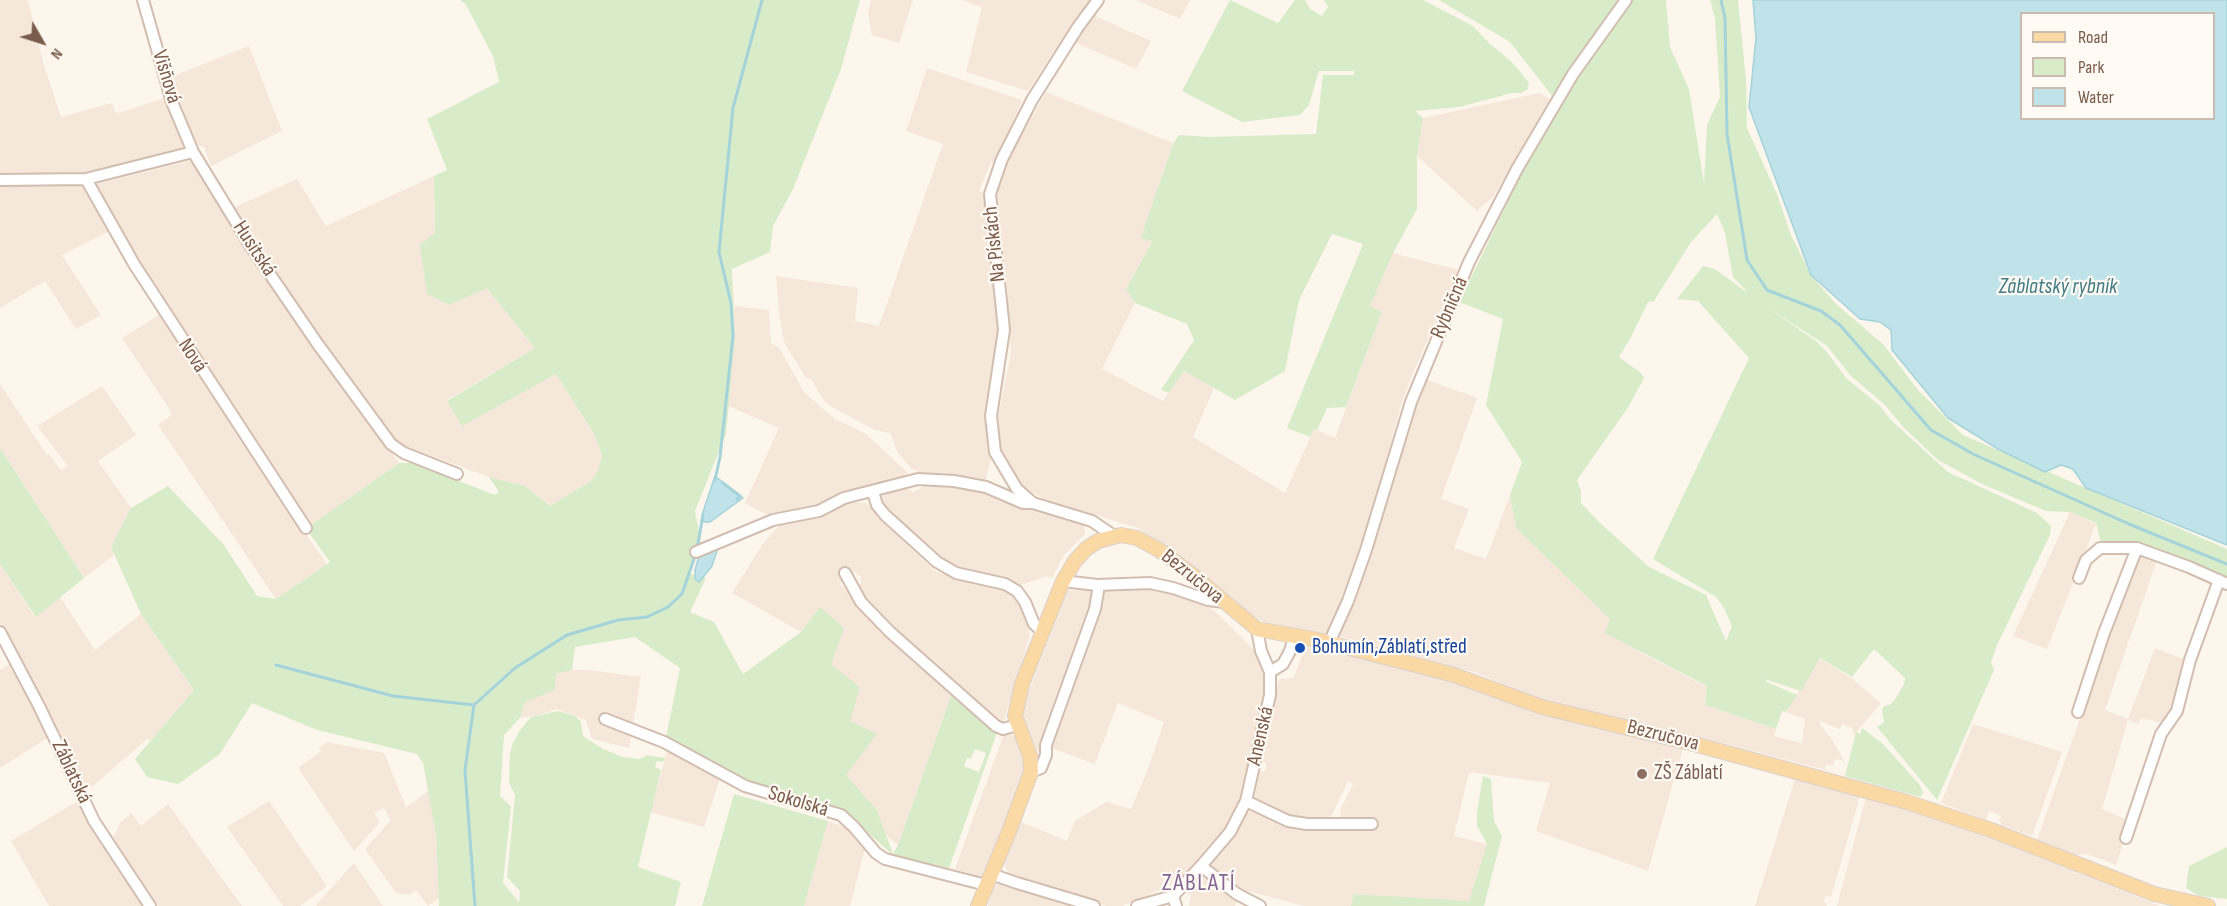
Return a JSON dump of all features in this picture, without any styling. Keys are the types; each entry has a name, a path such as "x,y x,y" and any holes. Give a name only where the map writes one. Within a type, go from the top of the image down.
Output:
{"main road":[{"name":"Bezručova","path":"1114,536 1137,538 1159,550 1257,629 1329,643 1454,675 1542,707 1694,744 1907,801 1991,830 2154,894 2208,906"},
{"path":"978,906 1031,772 1030,756 1017,724 1015,710 1019,692 1064,581 1075,561 1086,549 1098,541 1114,536"}],"street":[{"name":"Višňová","path":"143,0 172,102 193,152"},
{"name":"Na Pískách","path":"1033,503 1017,489 995,452 991,416 1004,330 990,194 999,166 1016,129 1078,27 1098,0"},
{"name":"Rybničná","path":"1329,643 1348,601 1366,550 1411,402 1469,262 1517,169 1573,74 1626,0"},
{"path":"0,180 87,179 193,152"},
{"name":"Husitská","path":"193,152 250,245 391,444 404,453 458,474"},
{"name":"Nová","path":"87,179 134,264 306,528"},
{"path":"696,552 773,520 819,511 844,498 918,479 954,481 986,487 1023,503 1033,503 1092,521 1114,536"},
{"path":"873,492 877,505 885,515 936,562 956,573 1005,584 1017,591 1025,602 1034,624 1043,632"},
{"path":"2079,578 2085,560 2100,548 2137,548 2223,582 2190,660 2177,711 2161,734 2126,838"},
{"path":"2078,712 2104,633 2137,548"},
{"path":"845,573 861,602 890,633 996,726 1003,729 1017,724"},
{"path":"1064,581 1099,585 1149,583 1173,588 1208,600 1224,602"},
{"path":"1031,772 1041,768 1046,755 1046,745 1095,609 1099,585"},
{"name":"Anenská","path":"1174,901 1234,825 1246,801 1269,708 1270,672 1257,629"},
{"name":"Záblatská","path":"0,632 39,706 94,821 150,906"},
{"path":"1270,672 1283,664 1294,637"},
{"name":"Sokolská","path":"605,719 664,742 745,786 840,815 854,827 876,853 885,859 1017,884 1094,906"},
{"path":"1246,801 1288,821 1307,824 1372,824"},
{"path":"1201,866 1237,894 1260,906"},
{"path":"1137,906 1174,901"}],"shaded area":[{"path":"0,0 28,0 43,62 61,117 112,103 115,112 119,113 167,97 186,146 144,163 77,176 75,173 0,174"},
{"path":"871,0 913,0 899,43 872,35 868,14"},
{"path":"962,0 1091,0 1028,91 966,72 982,7"},
{"path":"1136,0 1190,0 1180,19"},
{"path":"1091,14 1151,41 1136,69 1074,42"},
{"path":"249,46 282,131 211,166 204,147 196,145 171,77"},
{"path":"927,68 1022,100 995,164 991,162 979,191 987,194 1000,330 986,432 991,459 985,481 958,476 929,476 912,469 898,453 890,433 875,430 830,406 824,401 811,379 806,378 784,342 779,313 776,276 858,288 855,321 879,326 943,144 906,131"},
{"path":"1046,92 1173,143 1142,237 1152,242 1126,289 1135,303 1102,369 1163,401 1184,371 1214,388 1193,437 1285,493 1314,429 1335,438 1382,312 1369,307 1393,253 1458,270 1400,408 1378,491 1348,585 1328,634 1266,623 1245,611 1233,598 1138,528 1044,499 1028,490 1016,481 1000,453 997,421 1011,353 1007,286 995,195 998,177 1017,134 1022,135"},
{"path":"1539,93 1550,99 1493,197 1477,211 1417,156 1423,118"},
{"path":"194,160 273,289 399,463 311,525 173,321 92,185"},
{"path":"434,176 435,234 449,305 487,287 535,348 447,400 462,425 556,374 595,435 602,456 599,471 591,481 550,506 525,486 489,477 410,448 400,447 349,381 261,256 262,253 233,208 297,179 326,226"},
{"path":"0,185 83,185 110,231 62,255 101,315 76,329 45,281 0,308"},
{"path":"734,306 769,310 771,343 779,348 805,393 835,419 866,434 907,472 906,479 902,482 856,489 819,507 771,517 745,503 779,428 728,406 735,337"},
{"path":"161,314 279,496 327,564 276,599 158,425 172,415 170,410 122,338"},
{"path":"1425,379 1477,398 1441,499 1469,509 1454,548 1486,559 1510,495 1516,528 1611,619 1636,650 1707,687 1705,705 1776,729 1774,736 1802,743 1805,719 1786,712 1819,658 1851,678 1881,703 1854,735 1852,728 1842,724 1840,729 1820,721 1844,761 1835,759 1833,766 1825,765 1826,769 1845,775 1699,737 1574,709 1537,698 1474,672 1339,636 1357,592"},
{"path":"0,384 47,455 49,454 61,471 68,466 37,426 102,386 136,435 98,461 131,508 111,547 114,555 84,578 0,448"},
{"path":"928,484 939,484 1000,497 1022,507 1084,525 1085,534 1064,555 1052,578 1046,576 1015,587 963,573 932,557 878,501 886,494 907,488 913,492"},
{"path":"845,503 866,503 879,515 882,522 936,572 1008,588 1019,599 1030,635 1003,723 990,717 903,643 863,600 860,588 861,577 850,569 840,584 952,693 898,845 886,835 877,810 846,775 850,721 831,665 820,607 801,632 732,593 762,545 783,521 827,515"},
{"path":"2070,512 2096,524 2047,649 2013,636"},
{"path":"2138,554 2157,560 2105,710 2128,719 2155,648 2186,660 2178,696 2168,721 2163,723 2141,718 2138,724 2128,720 2102,809 2130,821 2116,865 2087,854 2073,855 2037,840"},
{"path":"0,564 35,617 60,597 95,650 141,614 194,690 150,741 148,738 93,786 85,787 0,623"},
{"path":"1150,585 1192,598 1220,616 1254,650 1262,670 1266,697 1238,804 1226,828 1185,877 1122,906 1106,906 1011,876 1004,861 1021,822 1067,841 1075,821 1106,802 1131,809 1164,722 1118,703 1095,764 1046,746 1041,753 1037,751 1023,718 1027,696 1068,591"},
{"path":"1307,645 1471,688 1537,714 1683,748 1648,871 1536,831 1550,783 1469,772 1454,836 1487,844 1469,902 1355,894 1351,906 1304,906 1244,890 1215,870 1210,862 1248,812 1259,810 1285,822 1340,821 1341,808 1353,784 1348,781 1331,817 1326,821 1298,821 1254,799 1260,771 1264,772 1267,765 1261,759 1279,679 1293,678"},
{"path":"10,663 18,678 20,677 49,737 0,768 0,670"},
{"path":"572,670 641,677 629,748 592,739 586,720 557,709 536,716 520,718 525,701 555,690 556,674"},
{"path":"1973,724 2062,752 2032,836 2002,825 1999,820 2001,816 1989,811 1986,820 1941,803"},
{"path":"1005,731 1018,739 1026,762 1021,785 984,878 955,869"},
{"path":"327,742 384,753 406,807 429,791 436,834 439,898 428,906 416,890 410,895 396,893 365,849 391,820 384,808 374,813 380,822 354,851 298,768 321,751 319,748"},
{"path":"668,748 721,776 704,827 650,812"},
{"path":"1795,779 1860,796 1831,897 1825,896 1824,901 1827,906 1755,906"},
{"path":"1866,797 1940,818 1981,833 1981,835 2160,906 1837,906"},
{"path":"79,800 107,853 145,906 49,906 11,841"},
{"path":"269,801 327,886 300,906 283,906 227,827"},
{"path":"168,804 242,906 158,906 120,854 112,841 120,823 131,813 141,826"},
{"path":"828,821 857,832 855,840 866,844 850,906 804,906"},
{"path":"354,863 383,906 317,906 316,905"},
{"path":"1201,874 1237,901 1235,906 1189,906 1191,896 1186,892"},
{"path":"998,883 1076,906 988,906"}],"green space":[{"path":"460,0 860,0 841,69 793,189 773,226 770,252 732,269 735,337 726,434 695,511 701,542 696,550 690,574 706,578 690,612 714,622 743,674 801,632 820,607 844,628 831,665 860,687 850,721 877,734 846,775 877,810 893,854 952,693 998,730 949,868 893,855 846,813 750,782 666,737 680,668 635,637 575,647 572,670 556,674 555,690 525,702 520,718 504,735 500,796 511,806 503,883 519,902 520,891 507,877 515,795 509,783 510,753 513,743 531,717 558,711 575,716 581,722 583,736 603,749 623,757 640,759 647,755 665,758 663,762 657,761 655,767 661,770 638,867 681,882 675,906 439,906 436,834 423,763 417,754 317,730 252,703 220,754 178,784 147,777 135,759 194,690 141,614 111,547 131,508 168,486 224,545 257,596 276,599 330,562 310,534 313,529 311,525 399,463 413,463 495,495 499,492 489,477 525,486 550,506 591,481 598,471 602,456 595,435 556,374 462,426 447,401 535,348 487,288 449,305 427,294 420,245 435,233 434,176 447,170 427,119 499,82 493,56 466,5","holes":["975,749 986,753 979,772 964,766 967,758 971,759"]},
{"path":"1230,0 1278,23 1295,0 1305,0 1310,9 1322,16 1328,7 1324,0 1423,0 1473,26 1512,62 1529,83 1528,89 1521,93 1512,93 1459,107 1415,111 1423,118 1417,156 1417,209 1393,253 1370,306 1382,312 1346,407 1327,408 1317,430 1314,429 1310,437 1287,428 1363,244 1332,234 1299,300 1285,371 1235,400 1184,371 1169,393 1161,390 1194,340 1187,324 1135,303 1126,289 1152,242 1141,237 1173,144 1179,135 1208,137 1316,134 1323,75 1354,75 1354,71 1319,71 1309,105 1300,115 1242,122 1182,91"},
{"path":"1439,0 1666,0 1670,47 1689,89 1704,183 1707,125 1720,97 1715,18 1710,0 1738,0 1746,80 1747,128 1777,194 1791,235 1811,275 1836,304 1883,344 1918,390 1963,435 2227,549 2227,580 2189,562 2101,544 2096,523 2070,512 2046,511 1982,484 1938,460 1903,427 1885,405 1851,376 1827,346 1767,307 1816,341 1846,378 1880,406 1891,420 1948,472 2037,513 2051,526 2050,535 1997,645 1991,662 1994,670 1937,800 1877,727 1884,722 1883,707 1891,704 1896,698 1905,678 1874,649 1852,677 1820,658 1801,691 1764,679 1797,695 1786,712 1782,711 1776,729 1705,705 1707,686 1605,633 1610,619 1516,528 1510,495 1522,462 1486,405 1503,319 1459,302 1519,179 1560,106 1510,42","holes":["1717,214 1725,233 1733,277 1749,294 1715,269 1703,266 1677,299 1698,301 1749,358 1653,559 1716,597 1732,626 1726,641 1706,595 1649,567 1581,503 1581,491 1577,480 1629,406 1644,378 1641,373 1619,357 1648,302 1654,301 1691,242"]},
{"path":"0,448 84,578 36,617 0,564"},
{"path":"1862,728 1883,744 1919,784 1923,792 1921,797 1845,776 1856,732 1860,734"},
{"path":"1483,776 1491,779 1494,821 1502,836 1484,906 1351,906 1354,894 1469,901 1487,844 1477,826"},
{"path":"734,794 828,821 804,906 702,906"},
{"path":"2227,847 2227,899 2199,896 2186,888 2189,866"}],"water":[{"name":"Záblatský rybník","path":"1753,0 2227,0 2227,545 2086,488 2073,469 2061,465 2045,472 1998,449 1948,418 1892,350 1891,330 1880,322 1860,319 1811,275 1749,107 1756,38"},
{"path":"715,476 743,498 710,522 704,522 702,515"},
{"path":"718,548 712,566 699,582 695,579 695,570 699,556"}],"waterway":[{"path":"715,480 720,457 733,336 731,303 719,252 733,108 762,0"},
{"path":"1721,0 1725,18 1727,134 1747,260 1767,290 1821,311 1840,325 1931,430 1973,454 2129,524 2227,564"},
{"path":"723,483 740,496 737,499"},
{"path":"697,549 703,515"},
{"path":"475,906 465,770 474,705 515,668 567,635 618,620 647,617 668,607 682,594 695,556"},
{"path":"276,665 393,696 474,705"}],"place":[{"name":"Bohumín,Záblatí,střed","path":"1300,648"},
{"name":"ZŠ Záblatí","path":"1642,774"}],"district":[{"name":"ZÁBLATÍ","path":"1199,884"}]}
